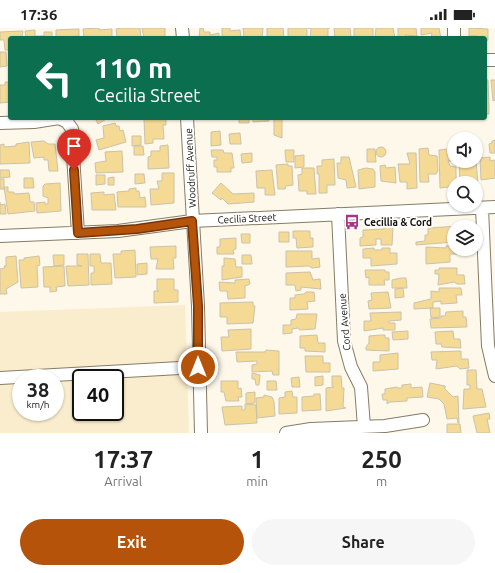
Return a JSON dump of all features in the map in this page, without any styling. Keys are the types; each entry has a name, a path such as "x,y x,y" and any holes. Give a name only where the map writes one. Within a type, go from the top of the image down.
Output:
{"street":[{"path":"0,123 35,120"},
{"path":"64,120 68,122 74,137 73,155 78,233"},
{"name":"Woodruff Avenue","path":"187,120 198,306 198,367 201,433"},
{"name":"Cecilia Street","path":"483,208 495,207"},
{"name":"Cecilia Street","path":"0,236 137,229 192,221 447,209"},
{"path":"482,212 488,346 495,376"},
{"name":"Cord Avenue","path":"338,214 344,341 351,368 361,387 364,427"},
{"path":"0,378 198,367"},
{"path":"286,433 302,430 385,426 423,420"}],"shaded area":[{"path":"185,305 189,433 0,433 0,312"}],"building":[{"path":"140,28 141,36 117,36 116,29"},
{"path":"142,28 165,28 165,36 144,36"},
{"path":"200,28 203,28 204,32 210,32 210,35 219,33 219,36 199,36"},
{"path":"222,28 230,28 230,31 240,30 241,36 222,36"},
{"path":"243,28 263,28 262,36 244,36"},
{"path":"267,28 283,28 284,36 267,36"},
{"path":"288,28 307,28 307,36 288,36"},
{"path":"308,28 328,28 328,36 310,36 311,29"},
{"path":"334,28 350,28 351,36 335,36"},
{"path":"354,28 373,28 373,36 354,36"},
{"path":"376,28 393,28 395,36 375,36"},
{"path":"398,28 416,28 417,36 398,36"},
{"path":"421,28 439,28 441,36 431,36 432,33 421,35"},
{"path":"469,28 488,29 488,40 487,36 469,36"},
{"path":"79,29 79,36 56,36 56,30"},
{"path":"83,29 112,29 112,36 84,36"},
{"path":"35,30 35,36 26,36 25,31"},
{"path":"23,31 22,36 8,36 8,50 5,50 4,40 0,40 0,32"},
{"path":"44,32 52,32 52,36 44,36"},
{"path":"0,52 6,52 7,66 0,67"},
{"path":"487,80 488,80 489,114 487,114"},
{"path":"491,80 495,80 495,100 493,101"},
{"path":"5,82 8,82 8,102 0,103 0,85 5,85"},
{"path":"96,120 105,120 98,124"},
{"path":"144,120 166,120 166,125 163,125 164,139 153,139 153,143 145,144"},
{"path":"239,120 249,120 249,123 239,123"},
{"path":"253,120 269,120 269,121 253,122"},
{"path":"274,120 282,120 282,138 274,135"},
{"path":"115,123 116,126 119,126 120,131 123,130 126,142 99,150 96,140 104,138 103,126"},
{"path":"220,131 221,145 211,146 211,132"},
{"path":"240,133 241,144 230,144 229,134"},
{"path":"132,136 141,136 141,145 132,146"},
{"path":"495,140 495,153 490,153 489,144"},
{"path":"44,141 48,144 55,144 58,171 49,171 48,160 44,160 44,157 34,158 31,142"},
{"path":"29,142 30,163 0,164 0,145 4,144 4,147 16,146 16,144"},
{"path":"168,145 169,168 148,169 148,157 151,156 151,151 160,151 160,146"},
{"path":"134,146 143,146 144,155 134,155"},
{"path":"379,147 383,147 385,148 385,156 379,157 376,154 376,150"},
{"path":"428,148 429,155 437,156 438,171 436,174 428,174 429,182 420,182 419,149"},
{"path":"367,149 375,149 376,162 367,162"},
{"path":"447,149 447,168 456,168 456,176 447,176 447,187 440,188 439,150"},
{"path":"211,150 223,150 224,153 232,153 234,168 231,168 231,172 217,172 217,167 214,167 214,160 217,160 217,157 212,157"},
{"path":"285,150 294,150 294,162 286,162"},
{"path":"122,151 123,172 96,173 95,163 106,161 105,152"},
{"path":"252,153 252,162 242,163 241,154"},
{"path":"407,153 416,153 417,188 407,189 407,182 400,182 398,164 410,164"},
{"path":"304,155 304,167 295,168 295,156"},
{"path":"341,157 349,157 356,187 347,188 346,180 338,178 337,163 341,163"},
{"path":"490,157 490,161 495,160 495,178 483,180 483,176 481,176 480,168 483,168 483,158"},
{"path":"334,159 335,185 327,185 327,193 319,193 319,174 317,174 317,166 322,166 322,160"},
{"path":"288,164 288,166 292,166 293,185 286,186 285,189 278,189 276,165"},
{"path":"385,165 386,168 395,167 396,183 381,181 380,166"},
{"path":"302,168 314,168 316,194 307,194 307,191 299,191 298,175 302,174"},
{"path":"366,168 373,169 375,172 375,187 359,189 358,170"},
{"path":"459,168 477,168 477,176 460,176"},
{"path":"0,170 9,170 10,177 0,178"},
{"path":"272,170 275,195 265,195 265,188 257,188 256,171"},
{"path":"162,173 174,173 174,203 151,205 150,189 159,189 157,181 162,181"},
{"path":"135,174 144,174 145,183 135,184"},
{"path":"96,175 105,175 105,184 96,185"},
{"path":"114,177 114,185 108,185 108,178"},
{"path":"24,178 33,178 34,188 24,188"},
{"path":"0,179 4,179 4,189 0,189"},
{"path":"60,183 61,211 37,213 36,203 45,202 45,204 48,204 48,198 43,196 43,186 45,184"},
{"path":"221,183 233,194 254,193 254,202 228,204 222,198 221,200 212,193"},
{"path":"4,187 8,187 8,192 14,192 14,194 29,193 30,202 34,202 35,211 8,214"},
{"path":"136,188 136,191 139,191 140,198 145,197 146,207 118,207 117,192 129,191 129,189"},
{"path":"104,192 104,195 114,194 116,210 92,210 91,193"},
{"path":"5,204 6,214 0,214 0,205"},
{"path":"384,227 393,227 392,245 381,245 381,239 376,239 376,245 360,246 360,238 363,237 363,230 384,229"},
{"path":"447,227 447,243 416,245 416,242 425,241 425,235 428,235 428,228"},
{"path":"293,231 310,231 310,238 313,238 313,247 297,248 296,238 293,238"},
{"path":"279,232 289,232 289,242 279,242"},
{"path":"241,234 250,234 250,243 242,243"},
{"path":"236,238 236,249 233,250 234,254 217,254 217,247 220,247 220,239"},
{"path":"176,246 176,258 173,258 174,269 156,269 158,259 151,259 150,247"},
{"path":"446,246 447,256 450,256 450,262 426,264 426,247 446,248"},
{"path":"374,248 374,250 382,250 382,248 390,248 390,253 397,253 397,264 371,266 371,258 363,258 363,249"},
{"path":"135,250 136,277 115,278 113,254 121,254 121,251"},
{"path":"286,251 312,251 312,259 319,258 320,267 286,267"},
{"path":"77,254 88,254 89,285 68,286 66,266 82,266 77,265"},
{"path":"90,254 100,254 101,263 111,263 112,284 91,285 91,273 94,273 94,266 90,266"},
{"path":"53,255 64,255 64,265 54,266"},
{"path":"242,255 251,255 252,264 242,264"},
{"path":"16,256 18,282 6,289 7,294 0,294 0,269 5,268 4,266 6,266 6,257"},
{"path":"39,256 40,265 37,266 38,287 21,288 19,260"},
{"path":"224,258 235,259 236,267 242,267 242,277 222,280 222,266 224,266"},
{"path":"147,263 147,274 137,275 137,264"},
{"path":"64,266 65,286 56,287 57,291 50,292 50,287 44,287 43,267"},
{"path":"439,268 457,268 457,275 464,275 465,284 457,284 454,282 438,285 439,274 435,274 435,270 439,270"},
{"path":"365,270 385,270 385,272 389,272 389,280 384,280 385,285 369,285 369,277 366,278"},
{"path":"310,272 313,280 320,279 321,289 301,287 301,290 296,291 295,285 286,285 286,273"},
{"path":"406,278 407,288 392,288 392,280"},
{"path":"157,279 174,279 174,290 178,290 178,302 154,303 154,291 159,291 157,290"},
{"path":"249,279 250,284 245,286 245,298 228,299 227,291 220,291 219,282 235,283 235,280"},
{"path":"403,288 404,297 395,298 395,289"},
{"path":"439,288 461,288 462,295 456,295 457,303 441,304 441,301 433,302 433,308 414,309 414,303 431,299 431,291 439,292"},
{"path":"306,292 314,292 315,301 307,302 308,309 290,310 290,298 295,298 295,295 304,294"},
{"path":"388,292 391,308 369,309 368,301 372,300 371,293"},
{"path":"253,302 253,306 255,306 253,323 227,324 227,317 220,317 220,303"},
{"path":"430,308 440,308 440,317 431,318"},
{"path":"463,311 463,317 466,317 467,327 431,328 430,319 441,318 441,316 445,316 446,312"},
{"path":"401,312 401,320 389,321 389,323 395,323 395,330 383,330 383,328 364,331 364,321 371,321 370,313"},
{"path":"297,314 317,314 315,329 300,330 298,328 292,329 292,333 283,334 283,325 291,325 291,320 296,319"},
{"path":"251,329 251,349 222,351 221,337 229,337 228,330"},
{"path":"408,331 408,339 393,340 392,332"},
{"path":"453,331 454,339 460,339 461,348 442,347 441,344 436,344 435,332"},
{"path":"317,335 318,343 325,343 325,352 305,351 305,348 300,348 300,336"},
{"path":"385,335 385,338 389,338 389,351 366,350 369,343 369,336"},
{"path":"266,350 279,351 279,375 273,375 272,371 252,372 252,365 257,364 257,361 237,362 236,352 265,352"},
{"path":"461,351 461,359 468,359 469,368 460,369 457,366 436,369 437,360 432,360 431,352"},
{"path":"398,353 398,369 373,371 373,362 380,362 380,355"},
{"path":"305,356 323,356 323,363 330,363 330,372 306,372"},
{"path":"467,370 476,370 477,389 482,389 486,407 463,409 464,389 470,389 470,385 467,385"},
{"path":"252,373 260,375 259,385 256,385 255,379 252,379"},
{"path":"323,376 323,385 315,386 315,377"},
{"path":"332,376 341,376 342,388 344,388 343,407 346,408 326,411 326,388 334,387 332,386"},
{"path":"299,377 300,387 292,387 291,378"},
{"path":"221,381 238,381 238,389 241,388 242,397 238,397 239,401 226,401 224,392 221,392"},
{"path":"267,381 276,381 277,390 267,390"},
{"path":"430,383 445,386 445,389 453,397 458,396 459,423 457,418 447,419 444,404 439,399 427,397"},
{"path":"411,384 411,388 422,387 423,397 407,398 407,401 390,402 387,404 387,400 383,400 382,394 385,394 385,389 397,387 402,388 402,385"},
{"path":"292,391 293,397 297,397 297,413 279,414 279,398 285,397 285,392"},
{"path":"255,392 255,403 246,404 246,393"},
{"path":"314,394 320,394 321,410 302,411 302,397 314,396"},
{"path":"264,395 272,397 275,416 257,418 256,398 264,397"},
{"path":"245,404 256,405 257,423 225,425 222,407 242,406 242,410 245,410"},
{"path":"489,413 490,419 487,419 490,433 477,433 473,416"},
{"path":"447,424 460,424 461,433 447,433"}],"place":[{"name":"Cecillia & Cord","path":"352,222"}],"route":[{"path":"74,170 78,233 137,229 192,221 198,306 198,367"}]}
